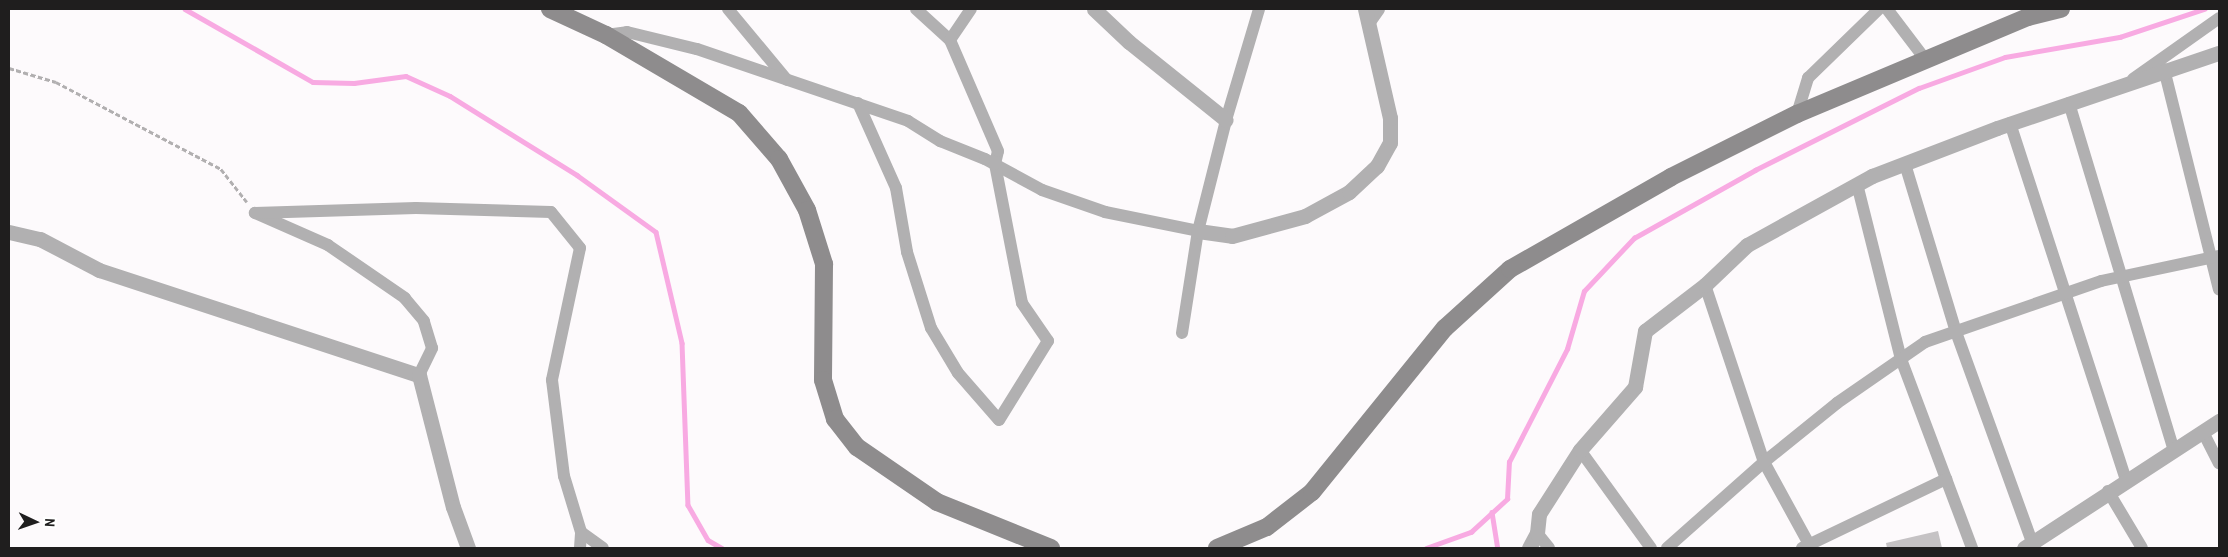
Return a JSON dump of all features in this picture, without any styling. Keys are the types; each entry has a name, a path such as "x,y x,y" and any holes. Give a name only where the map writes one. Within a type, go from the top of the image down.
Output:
{"main road":[{"path":"550,9 606,35 739,113 779,159 807,210 824,264 823,380 835,419 857,447 937,502 1051,548"},
{"path":"1217,548 1267,527 1312,492 1445,328 1510,269 1671,177 1798,114 2025,13 2061,9"}],"street":[{"path":"728,9 787,80"},
{"path":"858,103 896,188 907,252 931,328 958,372 999,420 1048,341 1022,303 995,164 998,151 950,40 916,9"},
{"path":"950,40 971,9"},
{"path":"1094,9 1128,42 1226,120"},
{"path":"1182,333 1198,231 1226,120 1259,9"},
{"path":"606,35 627,32 656,38 908,120 940,141 995,164 1042,190 1105,212 1232,236 1305,216 1349,192 1378,166 1390,143 1390,118 1364,9"},
{"path":"1368,24 1379,9"},
{"path":"1798,114 1808,78 1880,9"},
{"path":"1886,9 1925,59"},
{"path":"2130,81 2219,18"},
{"path":"1529,548 1537,534 1539,514 1580,450 1634,387 1645,332 1705,285 1747,245 1857,184 1904,164 2069,102 2219,52"},
{"path":"2164,69 2214,257 2219,290"},
{"path":"2069,102 2174,451"},
{"path":"2010,123 2063,295 2126,481"},
{"path":"1904,164 1956,332 2028,545 2108,491 2219,421"},
{"path":"1857,184 1901,359 1972,548"},
{"path":"255,213 416,208 551,212 580,248 552,380 564,476 581,532 580,548"},
{"path":"255,213 328,245 405,298 424,321 432,348 420,375 453,507 468,548"},
{"path":"9,232 40,239 99,270 420,375"},
{"path":"1667,548 1764,462 1837,402 1925,342 2120,276 2214,257"},
{"path":"1705,285 1764,462 1807,547 1946,479"},
{"path":"2203,432 2219,463"},
{"path":"1580,450 1651,548"},
{"path":"2108,491 2142,548"},
{"path":"581,532 603,548"},
{"path":"1537,534 1549,548"}],"path":[{"path":"9,68 56,82 222,169 255,213"}],"building":[{"path":"1938,531 1942,548 1887,548 1886,543"}],"waterway":[{"path":"185,9 313,82 354,83 406,76 450,96 577,175 656,232 682,343 688,505 708,540 722,548"},
{"path":"1426,548 1471,532 1507,499 1509,462 1567,349 1584,291 1634,238 1755,170 1919,88 2005,57 2120,37 2204,9"},
{"path":"1492,512 1498,548"}]}
